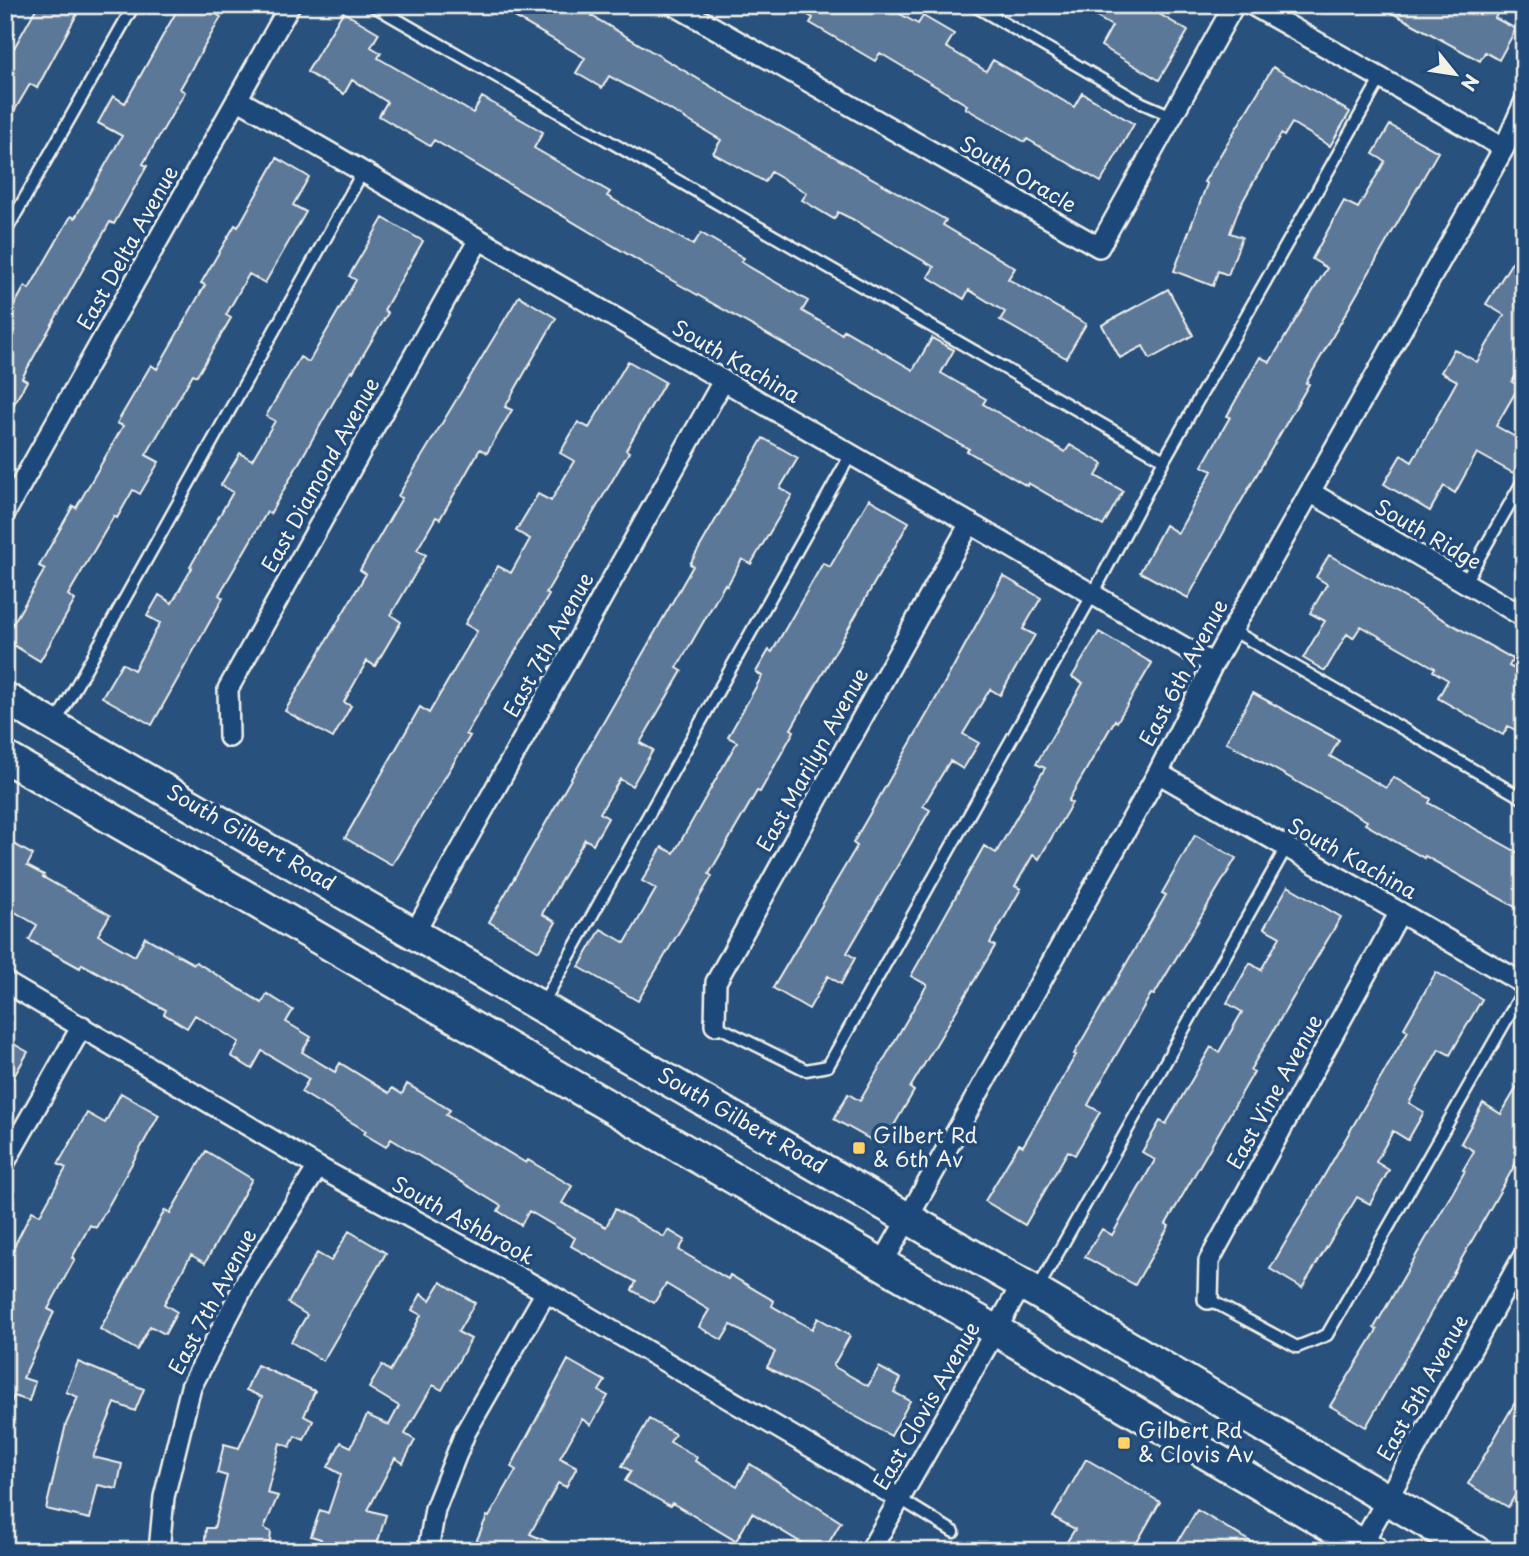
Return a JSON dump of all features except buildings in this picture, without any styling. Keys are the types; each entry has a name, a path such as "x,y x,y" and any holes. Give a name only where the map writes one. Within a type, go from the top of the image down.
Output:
{"main road":[{"name":"South Gilbert Road","path":"5,698 1029,1288 1475,1551"},
{"path":"5,757 1368,1548"}],"street":[{"name":"East Delta Avenue","path":"5,513 290,5"},
{"name":"South Oracle","path":"674,5 1099,247 1234,5"},
{"path":"1252,5 1504,148"},
{"name":"South Kachina","path":"237,100 1213,664"},
{"name":"East 6th Avenue","path":"882,1264 1158,773 1213,664 1504,148 1524,103"},
{"name":"East Diamond Avenue","path":"229,737 228,689 478,241"},
{"name":"East 7th Avenue","path":"415,932 723,381"},
{"name":"South Ridge","path":"1310,492 1524,617"},
{"name":"East Marilyn Avenue","path":"715,1025 716,982 970,523"},
{"name":"South Kachina","path":"1158,773 1400,912 1524,987"},
{"name":"East Vine Avenue","path":"1208,1299 1209,1261 1400,912"},
{"name":"South Ashbrook","path":"5,982 318,1167 546,1292 900,1499"},
{"path":"5,1162 82,1026"},
{"name":"East 7th Avenue","path":"159,1551 164,1497 191,1387 247,1280 318,1167"},
{"name":"East 5th Avenue","path":"1368,1548 1387,1499 1524,1255"},
{"name":"East Clovis Avenue","path":"870,1551 996,1331 1029,1288"},
{"path":"428,1551 435,1509 465,1433 546,1292"}],"lane":[{"path":"5,233 134,5"},
{"path":"372,5 1164,460"},
{"path":"973,5 1142,103 1172,116"},
{"path":"715,1025 806,1070 828,1066 1093,594 1164,460 1381,78"},
{"path":"54,725 362,173"},
{"path":"541,1005 851,454"},
{"path":"1465,582 1524,479"},
{"path":"1232,630 1524,799"},
{"path":"1029,1288 1286,848"},
{"path":"1208,1299 1297,1347 1327,1335 1524,987"},
{"path":"900,1499 954,1532"}],"place":[{"name":"Gilbert Rd & 6th Av","path":"859,1148"},
{"name":"Gilbert Rd & Clovis Av","path":"1124,1443"}]}
